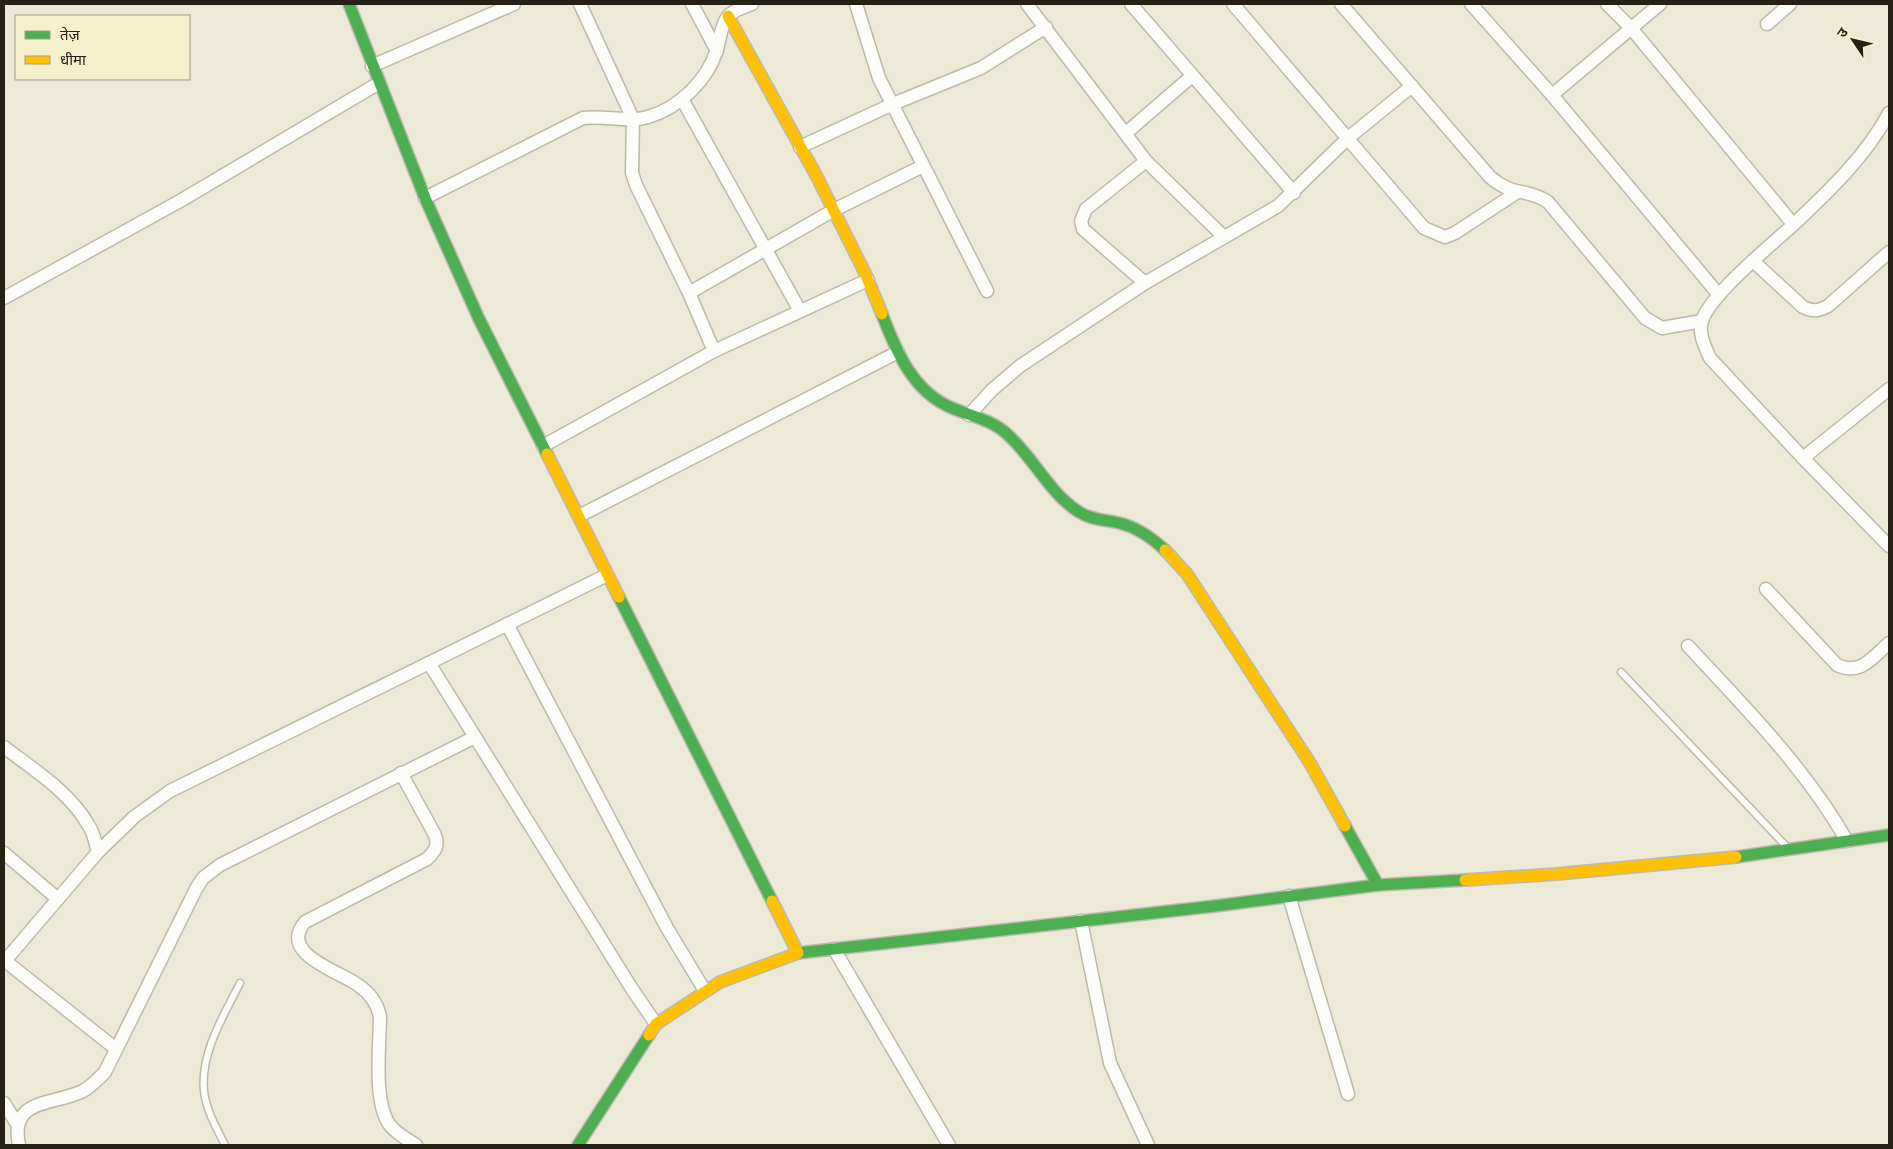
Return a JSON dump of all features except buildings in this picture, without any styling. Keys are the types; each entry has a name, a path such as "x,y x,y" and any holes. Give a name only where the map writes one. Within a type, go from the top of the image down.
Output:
{"street":[{"path":"349,4 378,83 425,198 478,319 798,953"},
{"path":"372,66 514,4"},
{"path":"580,4 633,119 632,173 689,292 714,351"},
{"path":"692,4 717,51"},
{"path":"425,198 583,118 599,116 633,119 647,118 665,110 682,99 706,74 717,51 722,28 728,16 752,4"},
{"path":"856,4 880,78 987,291"},
{"path":"1027,4 1146,161 1224,237"},
{"path":"1131,4 1294,193"},
{"path":"1234,4 1424,228 1445,237 1455,233 1516,193"},
{"path":"1341,4 1490,177 1507,190 1537,195 1548,202 1645,318 1662,328 1702,321"},
{"path":"1471,4 1552,95 1719,294"},
{"path":"1607,4 1631,28 1794,224"},
{"path":"1552,95 1660,4"},
{"path":"1766,24 1790,4"},
{"path":"728,16 759,67 834,210 868,280 898,352 929,394 969,415 990,422 1005,432 1065,501 1077,511 1098,519 1126,525 1147,535 1168,551 1187,574 1310,763 1378,885"},
{"path":"800,147 893,104 981,68 1046,27"},
{"path":"1126,133 1192,76"},
{"path":"4,298 180,201 378,83"},
{"path":"969,415 992,390 1020,366 1145,283 1258,219 1294,193 1348,138 1412,86"},
{"path":"682,99 800,311"},
{"path":"1889,112 1881,128 1853,164 1794,224 1753,260 1719,294 1702,321 1702,341 1710,358 1803,458 1889,546"},
{"path":"1145,283 1083,229 1081,221 1086,209 1146,161"},
{"path":"689,292 834,210 923,166"},
{"path":"1753,260 1803,307 1812,311 1828,306 1889,252"},
{"path":"543,446 714,351 868,280"},
{"path":"579,516 898,352"},
{"path":"1803,458 1889,389"},
{"path":"116,1049 4,961 98,852 134,817 170,791 607,574"},
{"path":"1766,589 1837,665 1847,670 1858,668 1885,647 1889,661"},
{"path":"507,624 667,928 705,991"},
{"path":"1688,646 1756,720 1835,821 1847,841"},
{"path":"429,663 632,989 656,1024"},
{"path":"17,1124 23,1114 34,1106 80,1092 94,1084 105,1072 182,916 203,878 220,865 475,737"},
{"path":"4,747 53,784 81,812 90,828 98,852"},
{"path":"401,773 435,835 438,843 435,851 427,859 305,922 300,928 298,936 299,946 306,955 359,985 377,1004 380,1016 380,1096 383,1113 389,1125 416,1145"},
{"path":"578,1145 656,1024 705,991 745,972 798,953 978,930 1081,921 1378,885 1557,874 1688,863 1889,835"},
{"path":"4,853 58,899"},
{"path":"1289,896 1348,1094"},
{"path":"1081,921 1110,1063 1148,1145"},
{"path":"834,949 949,1145"},
{"path":"4,1102 17,1124 19,1145"}],"lane":[{"path":"1621,672 1788,849"},
{"path":"225,1145 213,1121 204,1091 206,1066 213,1039 240,983"}],"traffic: fast":[{"path":"349,4 425,198 479,319 547,454"},
{"path":"882,314 900,356 916,381 927,392 938,401 1001,429 1017,443 1059,495 1079,512 1094,518 1132,527 1149,537 1165,550"},
{"path":"619,597 772,901"},
{"path":"1345,826 1378,885"},
{"path":"1736,857 1889,835"},
{"path":"798,953 1215,906 1378,885 1465,880"},
{"path":"578,1145 649,1035"}],"traffic: slow":[{"path":"728,16 816,175 865,273 882,314"},
{"path":"547,454 619,597"},
{"path":"1165,550 1187,574 1310,763 1345,826"},
{"path":"1465,880 1557,874 1736,857"},
{"path":"649,1035 656,1024 720,982 798,953 772,901"}]}
